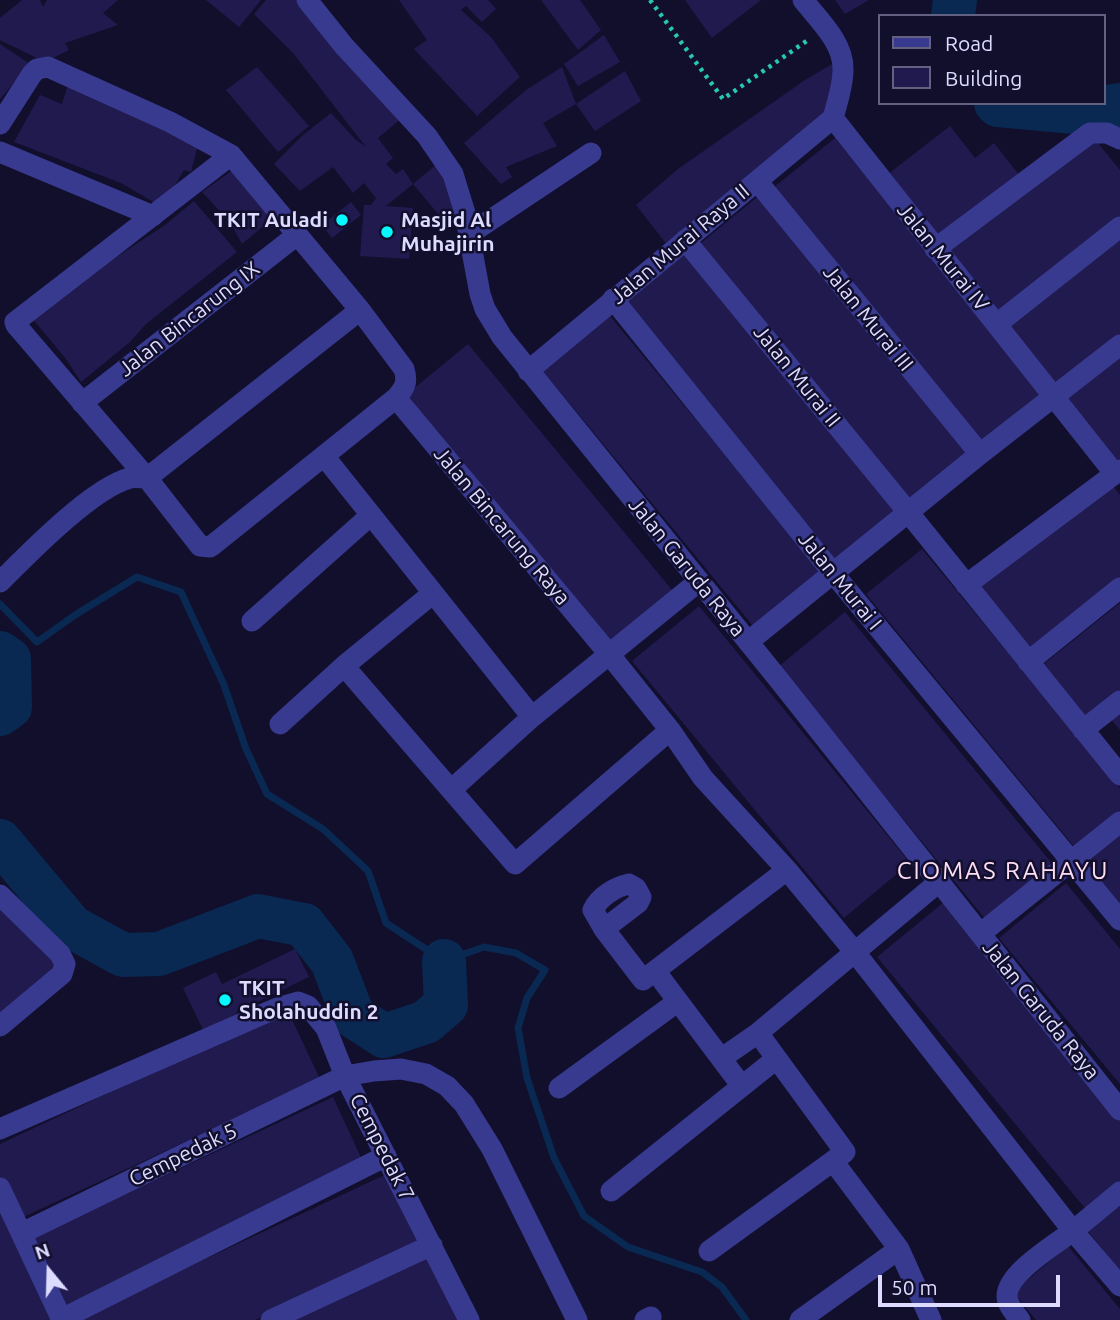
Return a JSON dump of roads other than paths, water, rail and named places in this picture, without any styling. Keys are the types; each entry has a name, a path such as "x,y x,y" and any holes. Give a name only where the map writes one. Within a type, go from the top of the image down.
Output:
{"street":[{"name":"Jalan Garuda Raya","path":"307,0 344,46 427,136 442,157 461,195 475,273 485,309 502,337 940,881 1120,1110"},
{"path":"803,0 836,43 842,59 843,71 833,118"},
{"path":"0,124 32,74 37,69 48,67 170,122 231,155 360,310 404,369 408,380 396,398 209,547 200,546 16,325 16,321 231,155"},
{"name":"Jalan Murai Raya II","path":"528,371 833,118"},
{"name":"Jalan Murai IV","path":"833,118 1053,397 1118,471"},
{"path":"935,249 1090,133 1107,133 1120,139"},
{"path":"0,152 153,216"},
{"path":"468,236 592,153"},
{"name":"Jalan Murai III","path":"757,181 980,454"},
{"path":"997,324 1120,227"},
{"name":"Jalan Bincarung IX","path":"82,403 297,234"},
{"name":"Jalan Murai II","path":"685,240 1120,775"},
{"name":"Jalan Murai I","path":"613,299 833,573 1120,920"},
{"path":"0,582 33,549 105,490 131,478 146,478 360,310"},
{"path":"748,642 980,454 1120,345"},
{"name":"Jalan Bincarung Raya","path":"396,398 609,654 670,730 703,778 787,870 854,951 1073,1231 1120,1286"},
{"path":"324,456 532,717"},
{"path":"966,585 1118,471"},
{"path":"252,621 371,515"},
{"path":"451,790 532,717 698,582"},
{"path":"1028,662 1120,588"},
{"path":"280,724 344,666 432,594"},
{"path":"344,666 515,864 670,730"},
{"path":"1083,730 1120,701"},
{"path":"980,934 1120,822"},
{"path":"604,929 643,980 779,876"},
{"path":"722,1058 758,1033 940,881"},
{"path":"0,895 60,954 65,964 62,974 0,1026"},
{"path":"656,972 741,1085"},
{"name":"Cempedak 7","path":"0,1129 277,1008 298,1002 308,1006 326,1028 345,1076 469,1320"},
{"path":"559,1088 677,1002"},
{"path":"709,1251 845,1152 758,1033"},
{"path":"611,1191 776,1059"},
{"name":"Cempedak 5","path":"22,1233 345,1076 374,1070 401,1069 426,1074 447,1086 464,1104 492,1149 577,1320"},
{"path":"0,1188 62,1319 386,1156"},
{"path":"833,1161 899,1248 931,1320"},
{"path":"1020,1320 1007,1297 1012,1280 1120,1192"},
{"path":"271,1320 432,1245"},
{"path":"800,1320 899,1248"}],"waterway":[{"path":"953,14 955,0"},
{"path":"998,105 1075,112 1120,105"},
{"path":"0,604 37,642 137,577 181,592 224,685 246,749 267,794 323,829 368,871 386,923 444,961 484,947 516,953 545,970 527,998 518,1028 527,1078 554,1158 584,1216 628,1247 702,1272 722,1287 746,1320"},
{"path":"0,653 9,659 10,707 0,714"},
{"path":"0,841 72,927 123,955 159,954 258,916 304,925 332,961 353,1016 384,1036 426,1022 446,1005 444,961"}],"place":[{"name":"TKIT Auladi","path":"342,220"},
{"name":"Masjid Al Muhajirin","path":"387,232"},
{"name":"TKIT Sholahuddin 2","path":"225,1000"}],"district":[{"name":"CIOMAS RAHAYU","path":"1003,871"}]}
